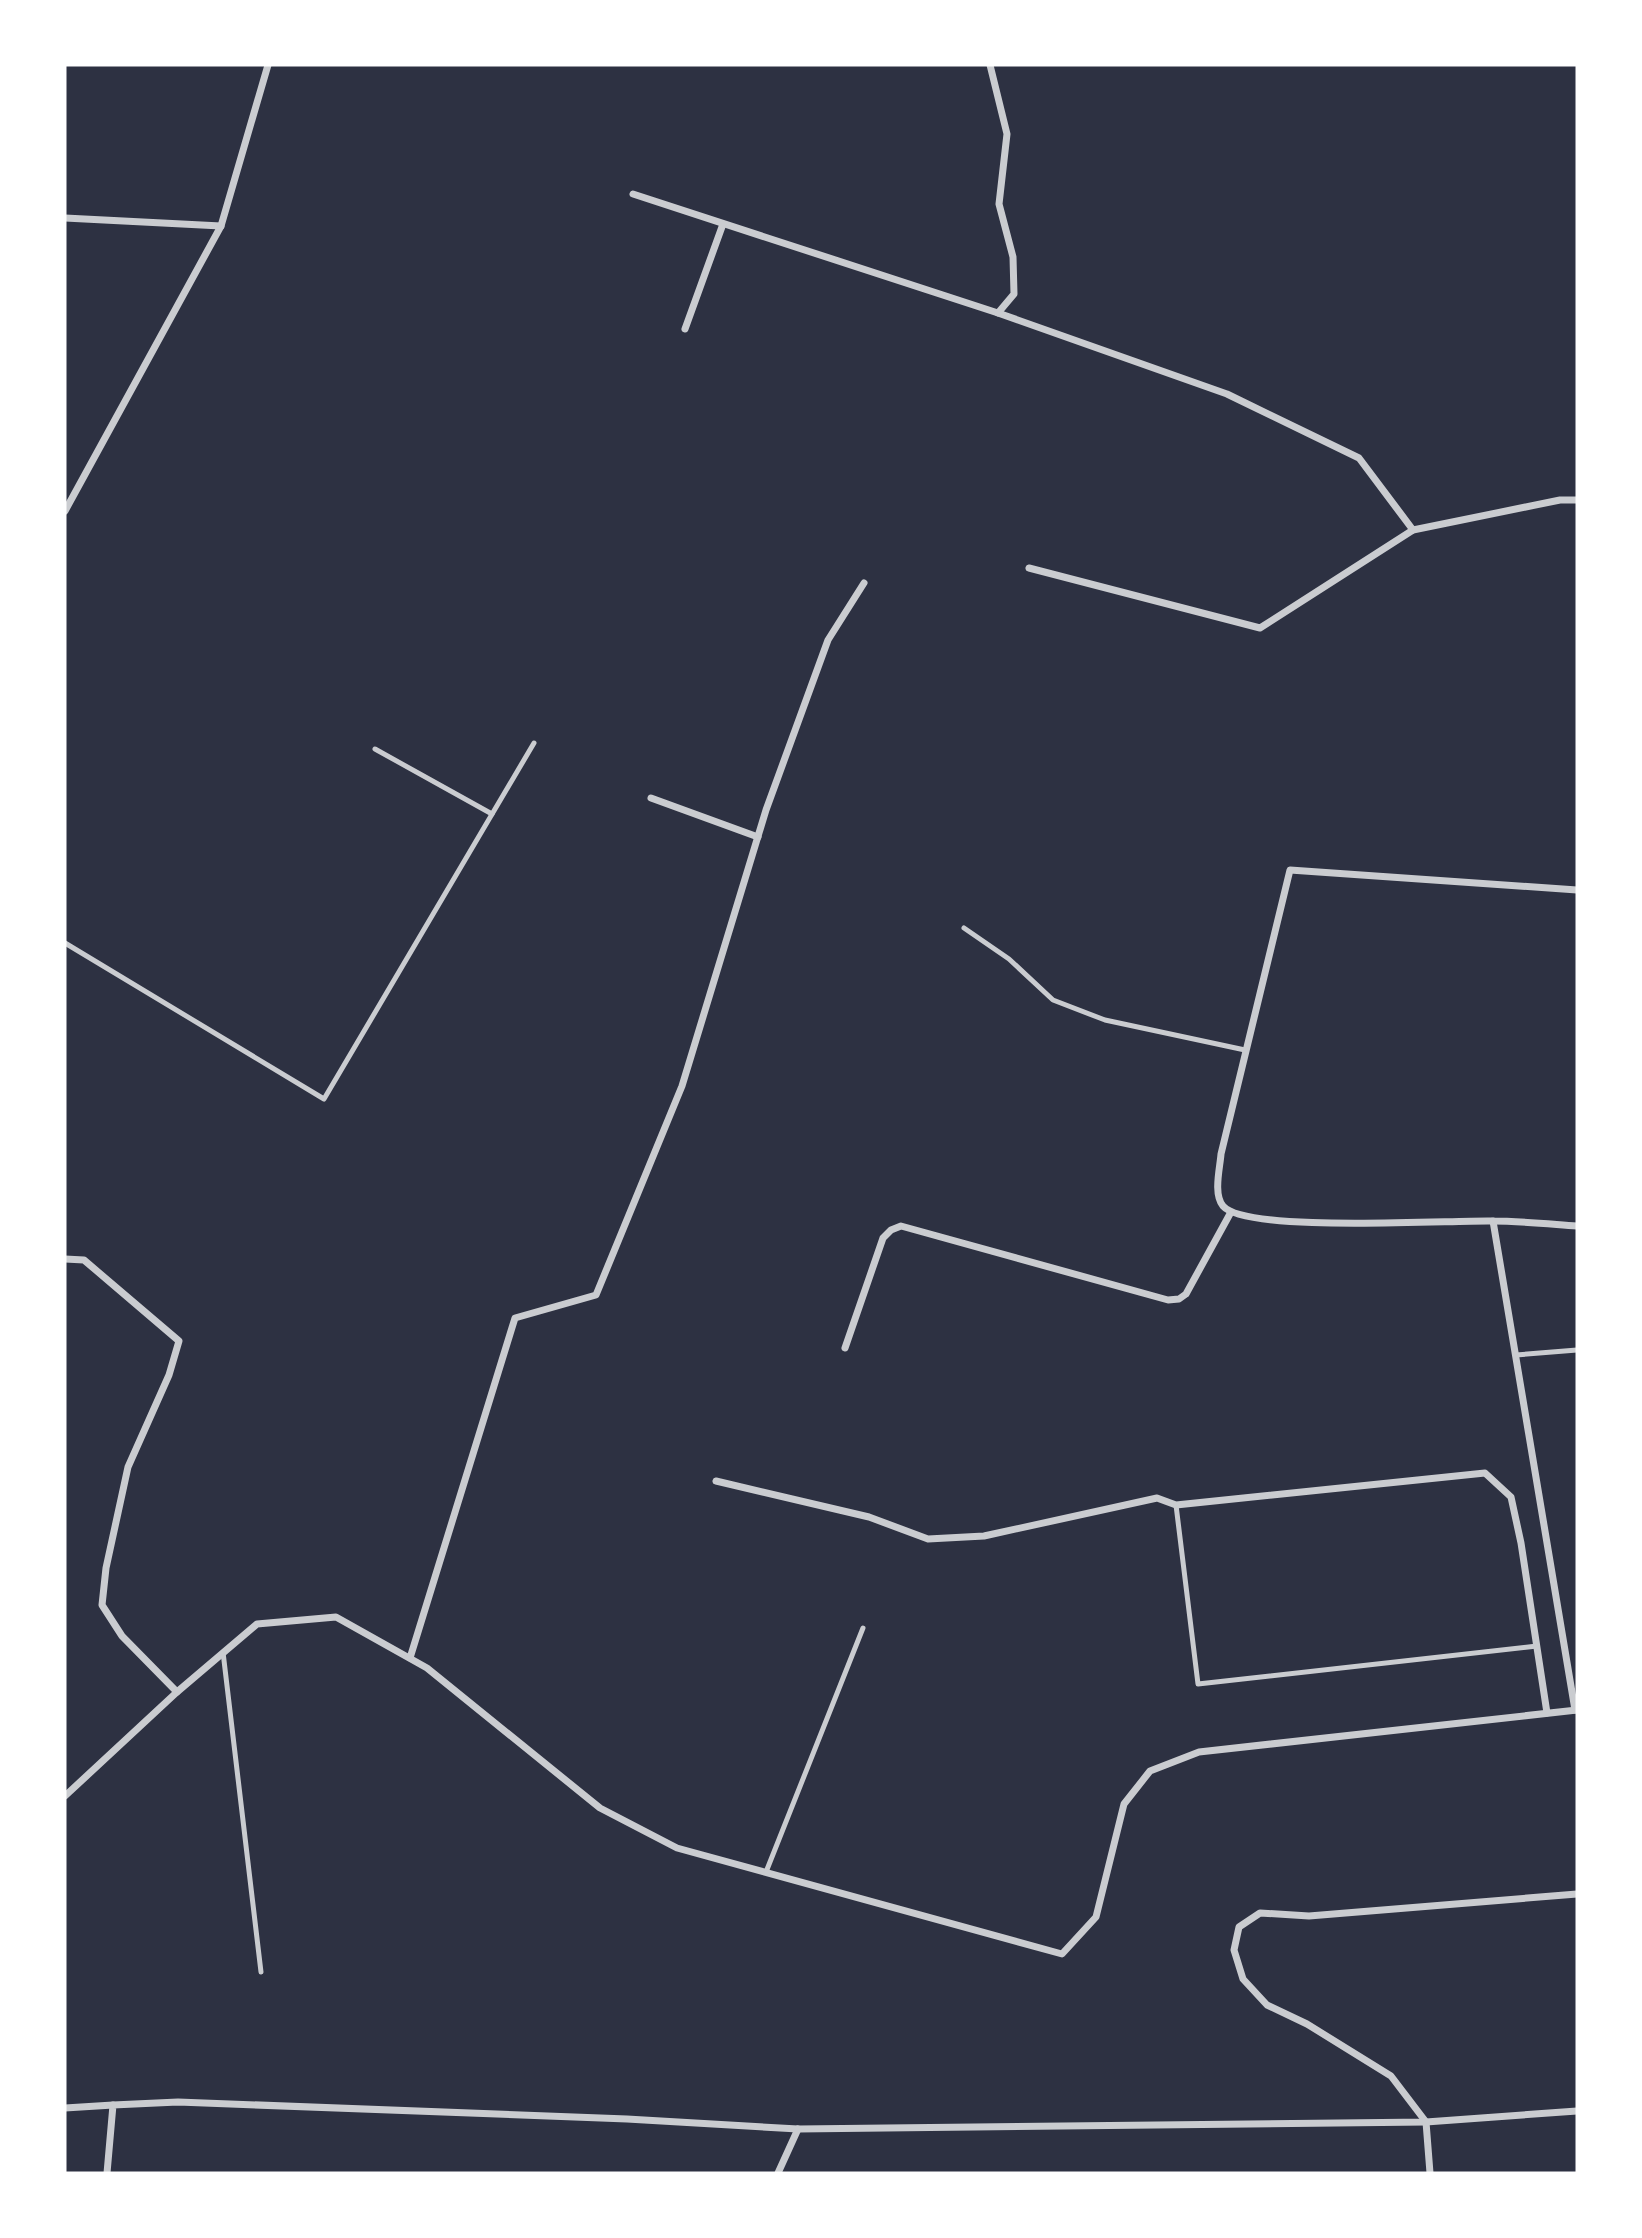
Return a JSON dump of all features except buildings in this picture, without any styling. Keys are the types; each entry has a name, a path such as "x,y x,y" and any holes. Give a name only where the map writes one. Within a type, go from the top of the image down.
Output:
{"street":[{"path":"65,511 221,226 268,65"},
{"path":"990,65 1007,134 999,204 1014,270 1014,294 998,313"},
{"path":"633,194 998,313 1227,394 1359,458 1413,530"},
{"path":"65,218 221,226"},
{"path":"685,330 723,224"},
{"path":"1030,568 1260,628 1413,530 1560,500 1577,500"},
{"path":"410,1658 515,1318 596,1295 682,1086 758,837 828,640 864,583"},
{"path":"651,798 758,837"},
{"path":"1577,890 1290,870 1221,1154 1218,1196 1222,1206 1230,1212 1261,1219 1346,1223 1493,1221 1577,1226"},
{"path":"845,1348 883,1238 891,1230 901,1226 1168,1300 1179,1299 1186,1294 1230,1212"},
{"path":"65,1796 177,1692 257,1623 336,1617 427,1668 600,1808 677,1848 1062,1954 1096,1917 1124,1804 1150,1771 1199,1752 1576,1710 1573,1675 1493,1221"},
{"path":"65,1259 84,1260 179,1341 169,1375 128,1466 106,1568 102,1605 122,1636 177,1692"},
{"path":"716,1481 869,1517 928,1539 984,1536 1157,1498 1176,1505 1485,1473 1511,1497 1548,1713"},
{"path":"1430,2173 1426,2122 1391,2076 1307,2024 1267,2005 1243,1979 1234,1950 1240,1927 1260,1913 1309,1916 1577,1894"},
{"path":"65,2108 178,2102 627,2119 797,2129 1426,2122 1577,2111"},
{"path":"107,2173 113,2105"},
{"path":"778,2173 797,2129"}],"lane":[{"path":"65,943 324,1099 534,743"},
{"path":"375,749 492,814"},
{"path":"964,928 1009,959 1054,1000 1105,1020 1245,1051"},
{"path":"1516,1355 1577,1350"},
{"path":"1176,1505 1198,1684 1537,1647"},
{"path":"766,1872 863,1628"},
{"path":"223,1652 261,1972"}]}
